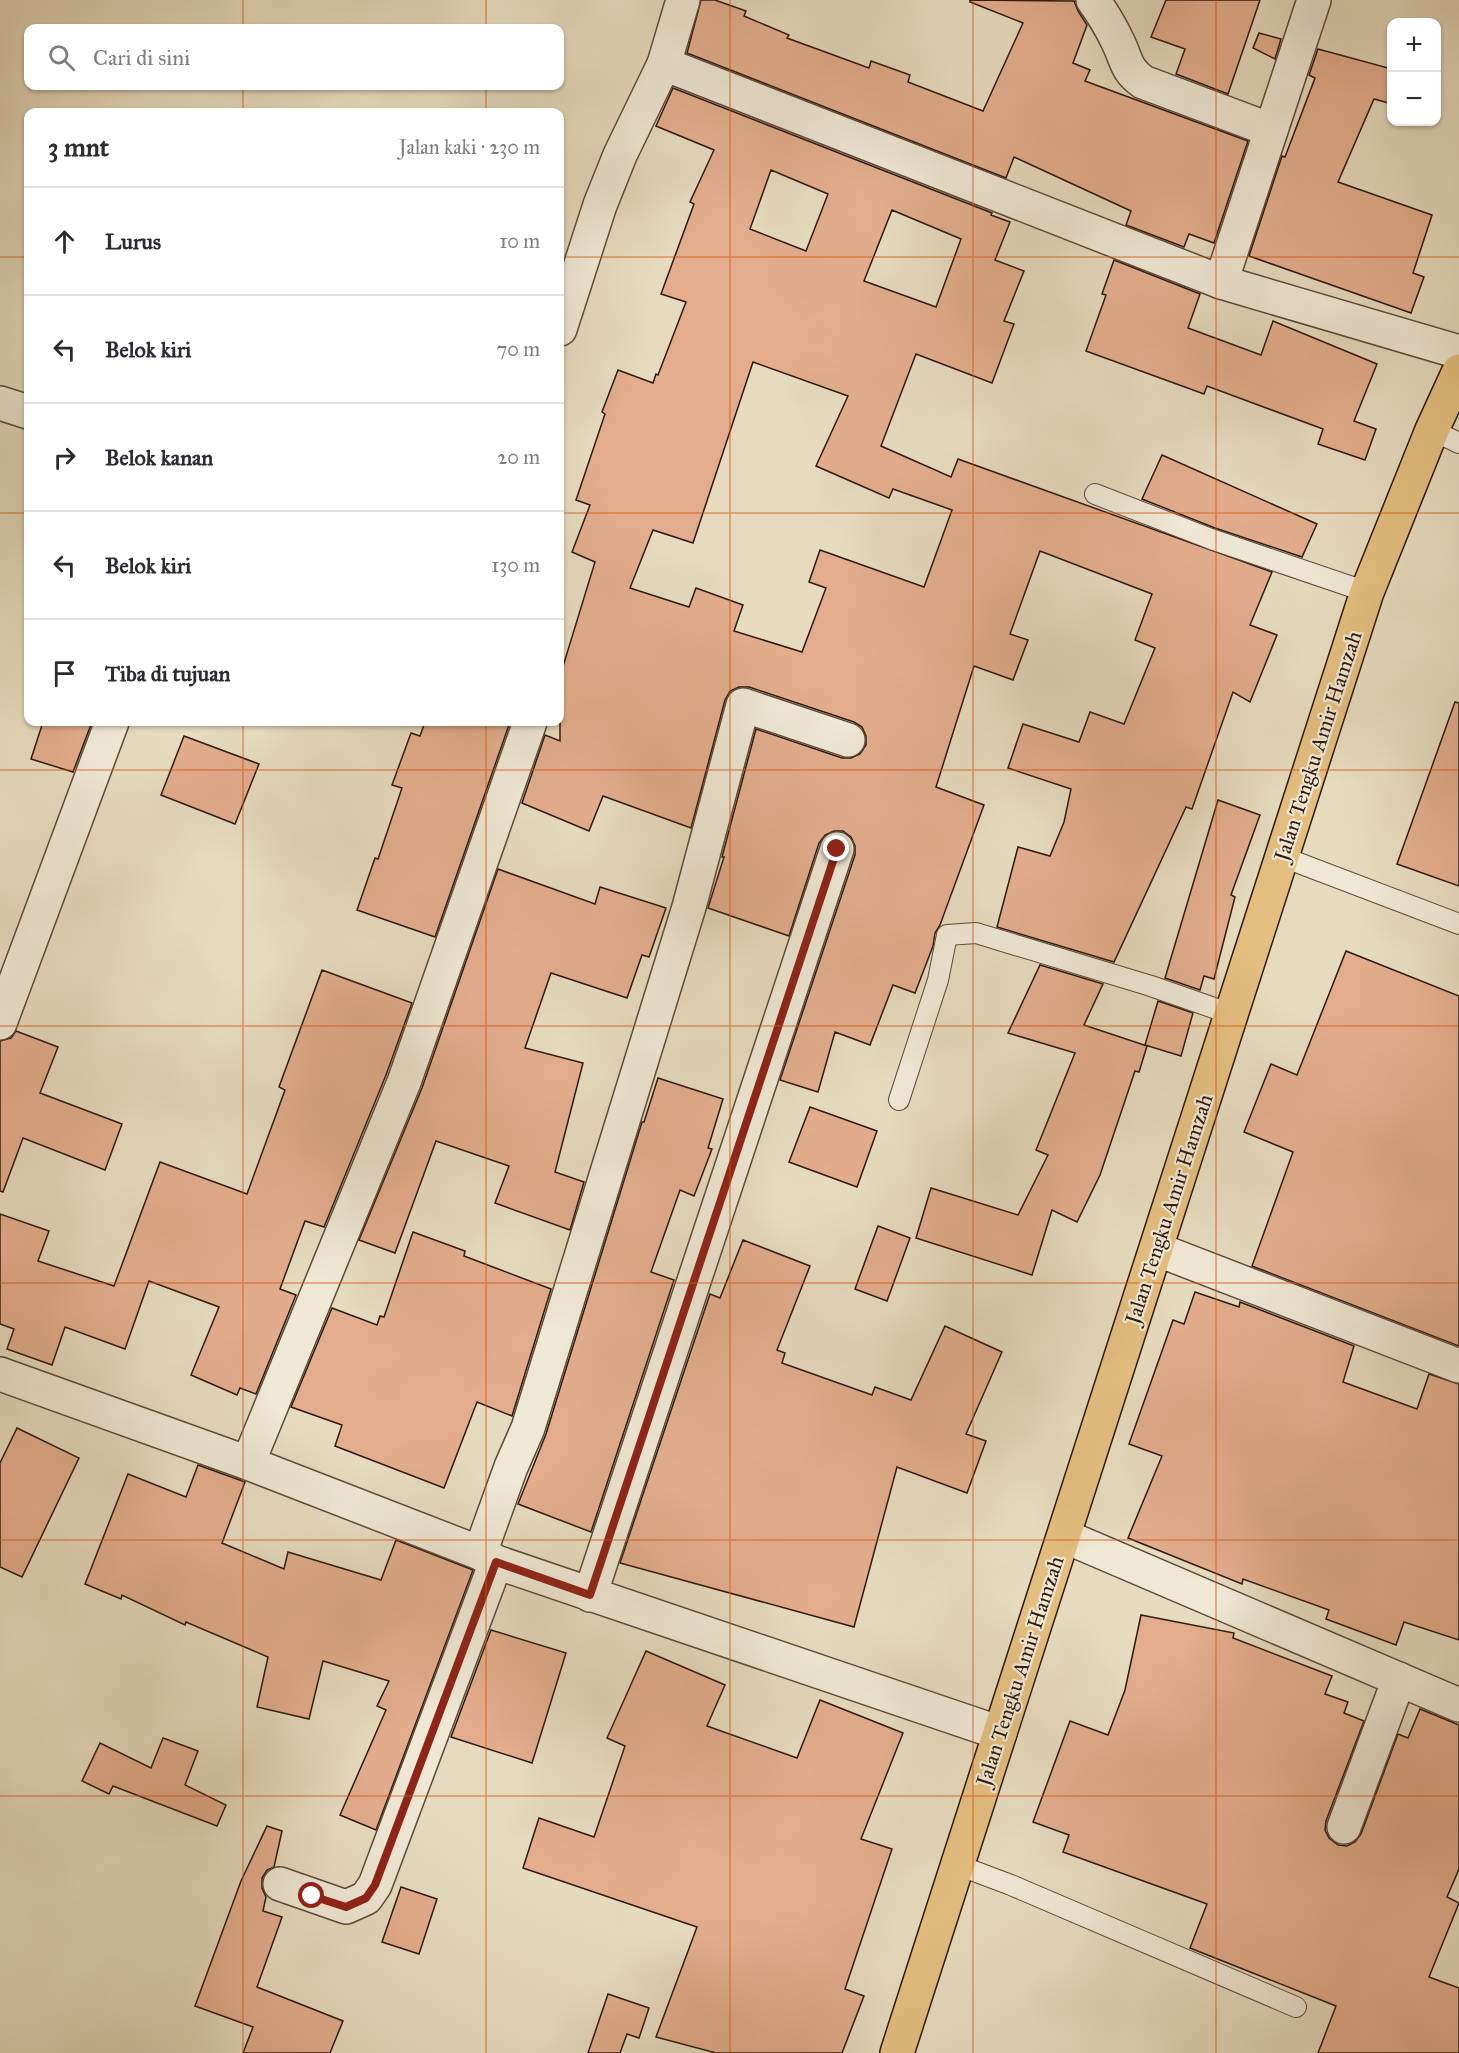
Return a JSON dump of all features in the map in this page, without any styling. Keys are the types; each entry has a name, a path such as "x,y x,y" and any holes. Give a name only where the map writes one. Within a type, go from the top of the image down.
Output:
{"highway":[{"name":"Jalan Tengku Amir Hamzah","path":"897,2053 1367,592 1446,436 1459,371"}],"street":[{"path":"564,317 600,205 620,155 664,64 683,0"},
{"path":"1093,0 1107,18 1132,74 1143,82 1271,130"},
{"path":"1221,282 1314,0"},
{"path":"664,64 1221,282 1459,352"},
{"path":"0,403 24,411"},
{"path":"280,1884 346,1907 366,1898 375,1885 488,1558 511,1467 528,1428 689,907 743,705 848,740"},
{"path":"0,1023 111,726"},
{"path":"248,1463 404,1082 529,726"},
{"path":"590,1595 837,849"},
{"path":"1156,1250 1459,1366"},
{"path":"0,1374 248,1463 488,1558 590,1595 1000,1733"},
{"path":"1064,1536 1459,1705"},
{"path":"1344,1827 1399,1679"}],"lane":[{"path":"1095,494 1211,539 1367,592"},
{"path":"1282,857 1459,924"},
{"path":"899,1100 938,980 947,935 976,933 1152,986 1232,1014"},
{"path":"958,1865 1011,1885 1296,2007"}],"building":[{"path":"701,0 715,0 746,11 744,16 789,35 787,38 869,68 871,61 910,75 908,82 983,111 1023,23 970,2 970,0 1074,1 1087,25 1073,63 1090,70 1085,81 1248,141 1214,243 1189,234 1184,247 1126,225 1131,211 1014,157 1006,178 687,53"},
{"path":"1166,0 1260,0 1228,94 1176,74 1185,49 1151,37"},
{"path":"1259,33 1281,39 1275,59 1253,48"},
{"path":"1318,49 1387,68 1387,103 1374,99 1338,182 1432,215 1413,273 1424,277 1411,313 1249,256 1282,156 1285,157 1315,78 1309,75"},
{"path":"673,88 1010,222 995,260 1024,271 1004,321 1014,324 992,383 916,354 881,446 951,477 958,459 1272,572 1250,625 1277,635 1250,702 1233,692 1192,809 1186,807 1114,962 997,927 1018,847 1050,856 1064,822 1071,789 1008,768 1023,724 1079,742 1090,712 1124,724 1155,648 1135,640 1152,594 1040,551 1010,634 1028,640 1013,680 974,666 936,787 984,805 940,925 935,933 933,946 915,993 893,985 870,1045 835,1032 818,1092 780,1080 855,855 855,846 851,837 843,831 834,831 825,835 819,843 789,936 708,908 724,857 722,857 756,729 842,758 851,758 860,754 866,745 866,736 862,727 854,722 749,687 739,687 730,691 725,700 691,828 603,796 589,831 522,803 545,735 560,741 560,726 564,726 564,663 595,562 572,552 590,505 576,500 605,414 602,412 618,370 653,383 656,374 658,375 686,302 661,294 694,204 690,202 714,150 656,126","holes":["771,170 828,194 806,251 750,229","892,210 961,239 936,307 864,281","753,362 848,396 816,466 889,498 893,489 952,510 924,587 820,550 809,582 826,588 802,652 734,631 743,605 696,588 689,607 630,588 653,530 693,543"]},
{"path":"1114,260 1200,294 1188,328 1261,355 1273,321 1377,364 1354,421 1376,429 1365,460 1318,444 1323,429 1207,386 1204,394 1086,351 1106,295 1102,294"},
{"path":"1162,455 1317,524 1302,557 1215,528 1142,499"},
{"path":"1455,702 1459,703 1459,886 1397,864"},
{"path":"42,726 90,726 73,772 31,759"},
{"path":"424,726 509,726 435,937 357,910 375,858 378,859 402,788 392,785 411,733 420,736"},
{"path":"184,736 259,764 235,824 161,795"},
{"path":"1218,800 1260,815 1231,895 1235,897 1214,979 1204,976 1200,990 1165,978"},
{"path":"498,869 595,904 600,887 666,908 649,957 642,955 627,998 551,973 525,1048 583,1063 555,1172 584,1182 570,1230 495,1203 509,1166 436,1141 395,1253 359,1240 422,1088"},
{"path":"1346,951 1459,996 1459,1346 1252,1266 1293,1152 1244,1132 1271,1064 1297,1075"},
{"path":"1040,965 1103,984 1084,1025 1147,1046 1139,1072 1135,1071 1100,1175 1077,1222 1052,1210 1032,1275 916,1238 931,1188 1018,1215 1048,1155 1036,1150 1075,1053 1008,1033"},
{"path":"322,970 412,1003 386,1075 324,1227 305,1221 280,1289 296,1295 256,1394 240,1388 237,1395 191,1375 219,1307 149,1281 125,1349 65,1327 52,1365 7,1349 14,1329 0,1324 0,1214 49,1231 38,1261 114,1286 160,1162 247,1194 285,1090 279,1087"},
{"path":"1158,1001 1193,1013 1181,1056 1145,1045"},
{"path":"16,1031 58,1047 40,1093 122,1124 105,1170 23,1138 3,1192 0,1191 0,1041 11,1038"},
{"path":"658,1078 723,1099 708,1148 712,1149 694,1196 680,1190 651,1272 674,1280 591,1532 518,1504 546,1434 642,1122 644,1122"},
{"path":"810,1107 877,1131 857,1187 789,1162"},
{"path":"878,1226 910,1238 887,1301 855,1289"},
{"path":"413,1232 465,1251 464,1256 551,1289 512,1416 477,1402 444,1488 335,1446 342,1425 291,1407 332,1308 377,1325 380,1316 384,1317"},
{"path":"743,1240 810,1266 777,1350 785,1353 782,1363 872,1395 875,1387 911,1400 945,1326 1002,1352 966,1434 986,1441 967,1493 897,1467 854,1627 620,1563 710,1294 720,1298"},
{"path":"1195,1292 1239,1307 1240,1302 1354,1346 1343,1382 1417,1409 1429,1374 1459,1384 1459,1640 1404,1622 1396,1645 1326,1619 1329,1610 1243,1579 1242,1584 1128,1538 1162,1456 1129,1444 1173,1320 1184,1324"},
{"path":"17,1428 79,1458 22,1577 0,1567 0,1463"},
{"path":"198,1465 245,1482 222,1543 284,1569 288,1552 381,1580 396,1540 473,1570 376,1830 340,1815 386,1710 377,1706 389,1681 323,1661 309,1719 257,1707 268,1657 186,1622 185,1625 122,1595 121,1599 85,1584 128,1474 186,1497"},
{"path":"1141,1615 1234,1633 1233,1638 1332,1676 1325,1694 1348,1702 1344,1713 1364,1721 1326,1821 1325,1830 1329,1838 1338,1845 1347,1846 1355,1842 1361,1834 1398,1734 1408,1738 1420,1709 1459,1725 1459,1869 1447,1897 1459,1903 1429,1977 1459,1988 1459,2053 1318,2053 1336,2006 1190,1948 1207,1904 1063,1852 1069,1835 1033,1822 1070,1721 1108,1735 1125,1690"},
{"path":"491,1630 566,1653 532,1763 451,1737"},
{"path":"646,1651 725,1685 707,1726 797,1758 820,1700 903,1733 861,1839 892,1849 845,1989 864,1996 842,2053 716,2053 656,2037 697,1927 523,1868 539,1818 594,1837 625,1746 607,1738"},
{"path":"163,1738 198,1751 185,1785 226,1805 217,1826 113,1786 109,1794 82,1781 100,1743 151,1768"},
{"path":"267,1826 282,1831 274,1867 267,1870 262,1878 262,1888 266,1897 263,1911 282,1917 257,1987 343,2021 330,2053 243,2053 253,2027 195,2006 241,1881"},
{"path":"401,1887 437,1899 419,1954 382,1942"},
{"path":"608,1994 649,2008 639,2038 627,2034 620,2053 588,2053"}],"route":[{"path":"312,1896 346,1907 366,1898 375,1885 496,1562 590,1595 837,849"}]}
